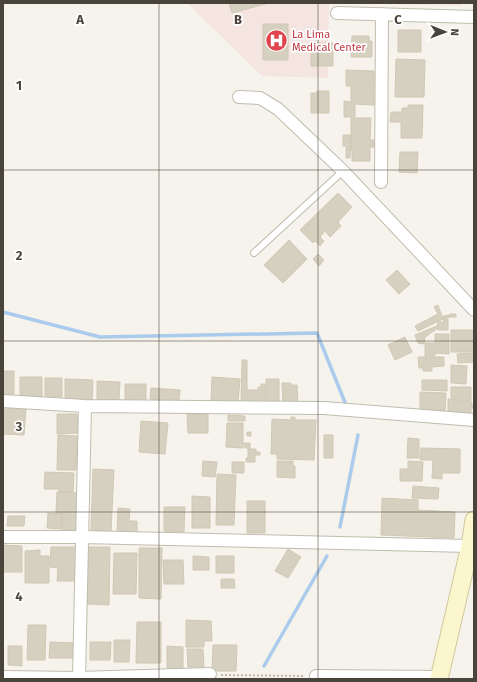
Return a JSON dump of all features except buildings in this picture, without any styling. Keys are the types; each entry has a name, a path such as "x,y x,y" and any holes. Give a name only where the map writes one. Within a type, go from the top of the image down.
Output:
{"street":[{"path":"337,13 474,18"},
{"path":"381,182 382,14"},
{"path":"239,97 260,98 278,109 343,171 474,310"},
{"path":"3,401 85,406 324,408 474,420"},
{"path":"79,679 85,406"},
{"path":"316,676 439,678 470,546 474,520"},
{"path":"3,537 82,537 470,546"},
{"path":"3,677 79,679 210,674"}],"lane":[{"path":"254,253 343,171"}],"path":[{"path":"210,674 316,676"}],"shaded area":[{"name":"La Lima Medical Center","path":"187,3 329,3 328,78 262,76"},
{"name":"La Lima Medical Center","path":"343,3 462,3 462,6"}],"waterway":[{"path":"3,312 100,337 317,333 346,405"},
{"path":"340,527 358,435"},
{"path":"264,666 327,556"}],"place":[{"name":"La Lima Medical Center","path":"277,40"}]}
